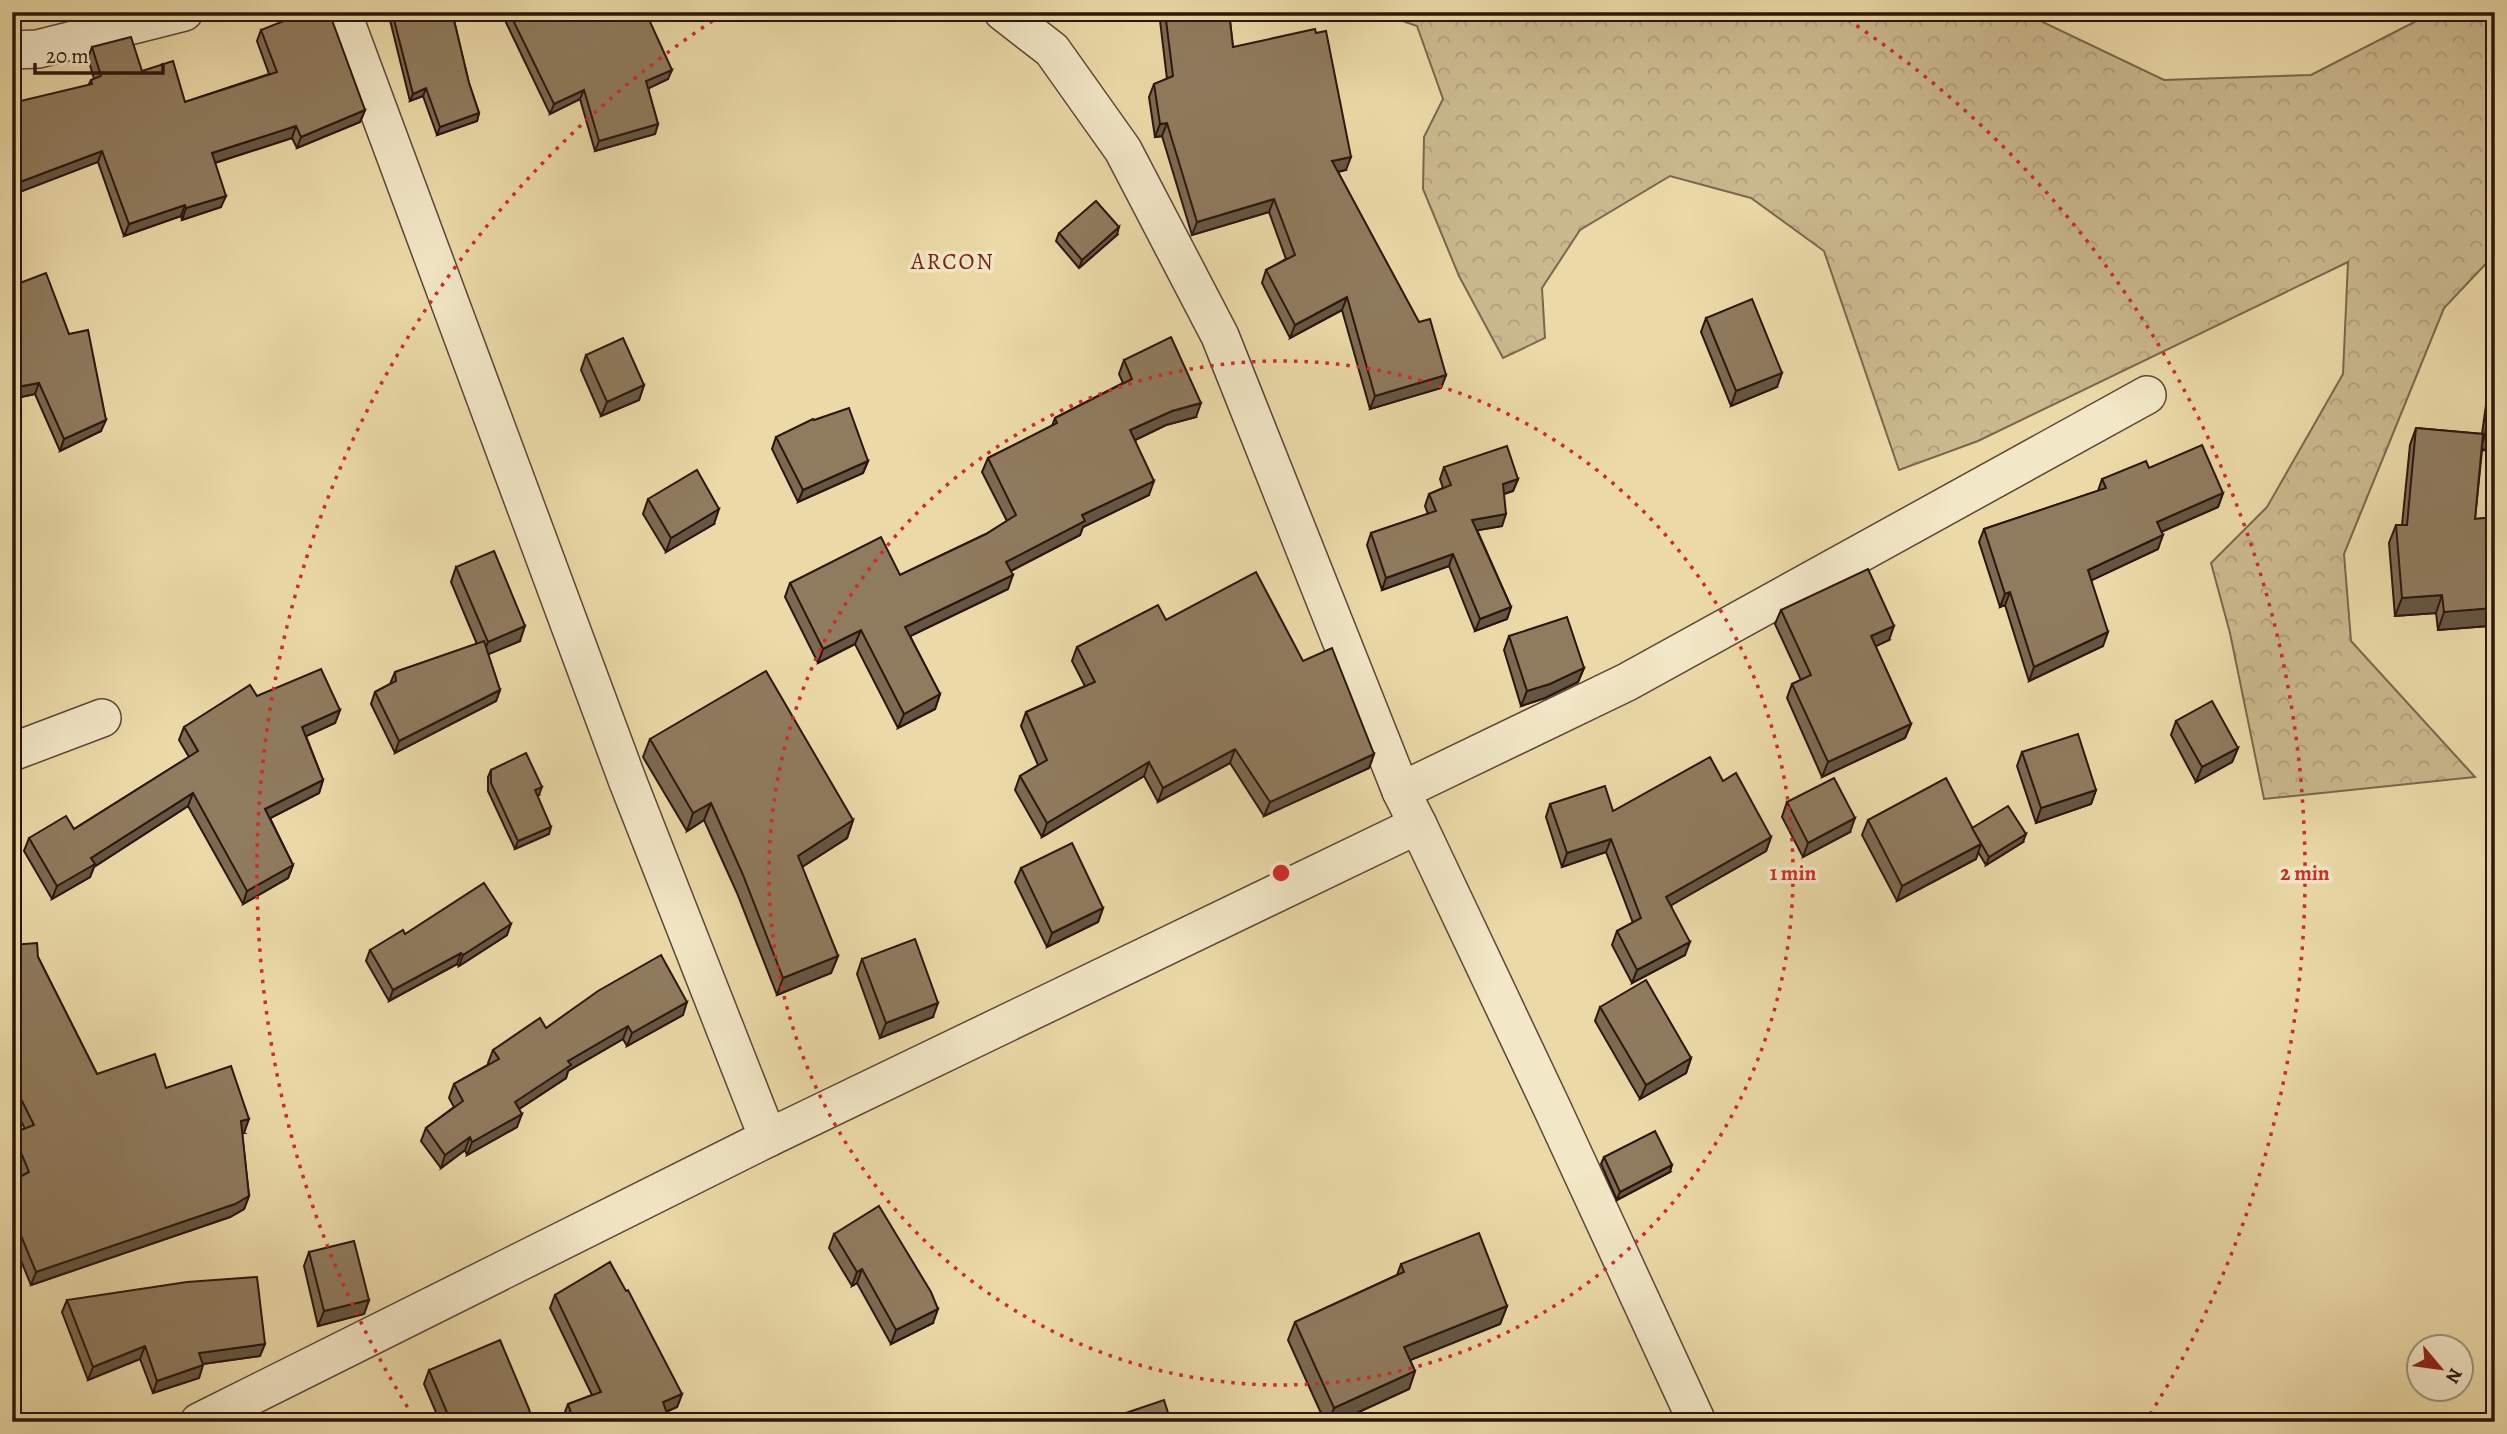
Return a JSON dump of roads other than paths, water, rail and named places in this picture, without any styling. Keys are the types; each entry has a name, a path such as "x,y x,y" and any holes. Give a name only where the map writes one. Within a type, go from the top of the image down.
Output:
{"street":[{"path":"12,50 37,49 184,12"},
{"path":"342,12 628,782 768,1138"},
{"path":"1003,12 1052,50 1123,150 1220,336 1401,791 1697,1422"},
{"path":"1401,791 1627,682 2147,395"},
{"path":"12,752 102,718"},
{"path":"199,1422 768,1138 1418,825"}],"district":[{"name":"ARCON","path":"953,261"}]}
